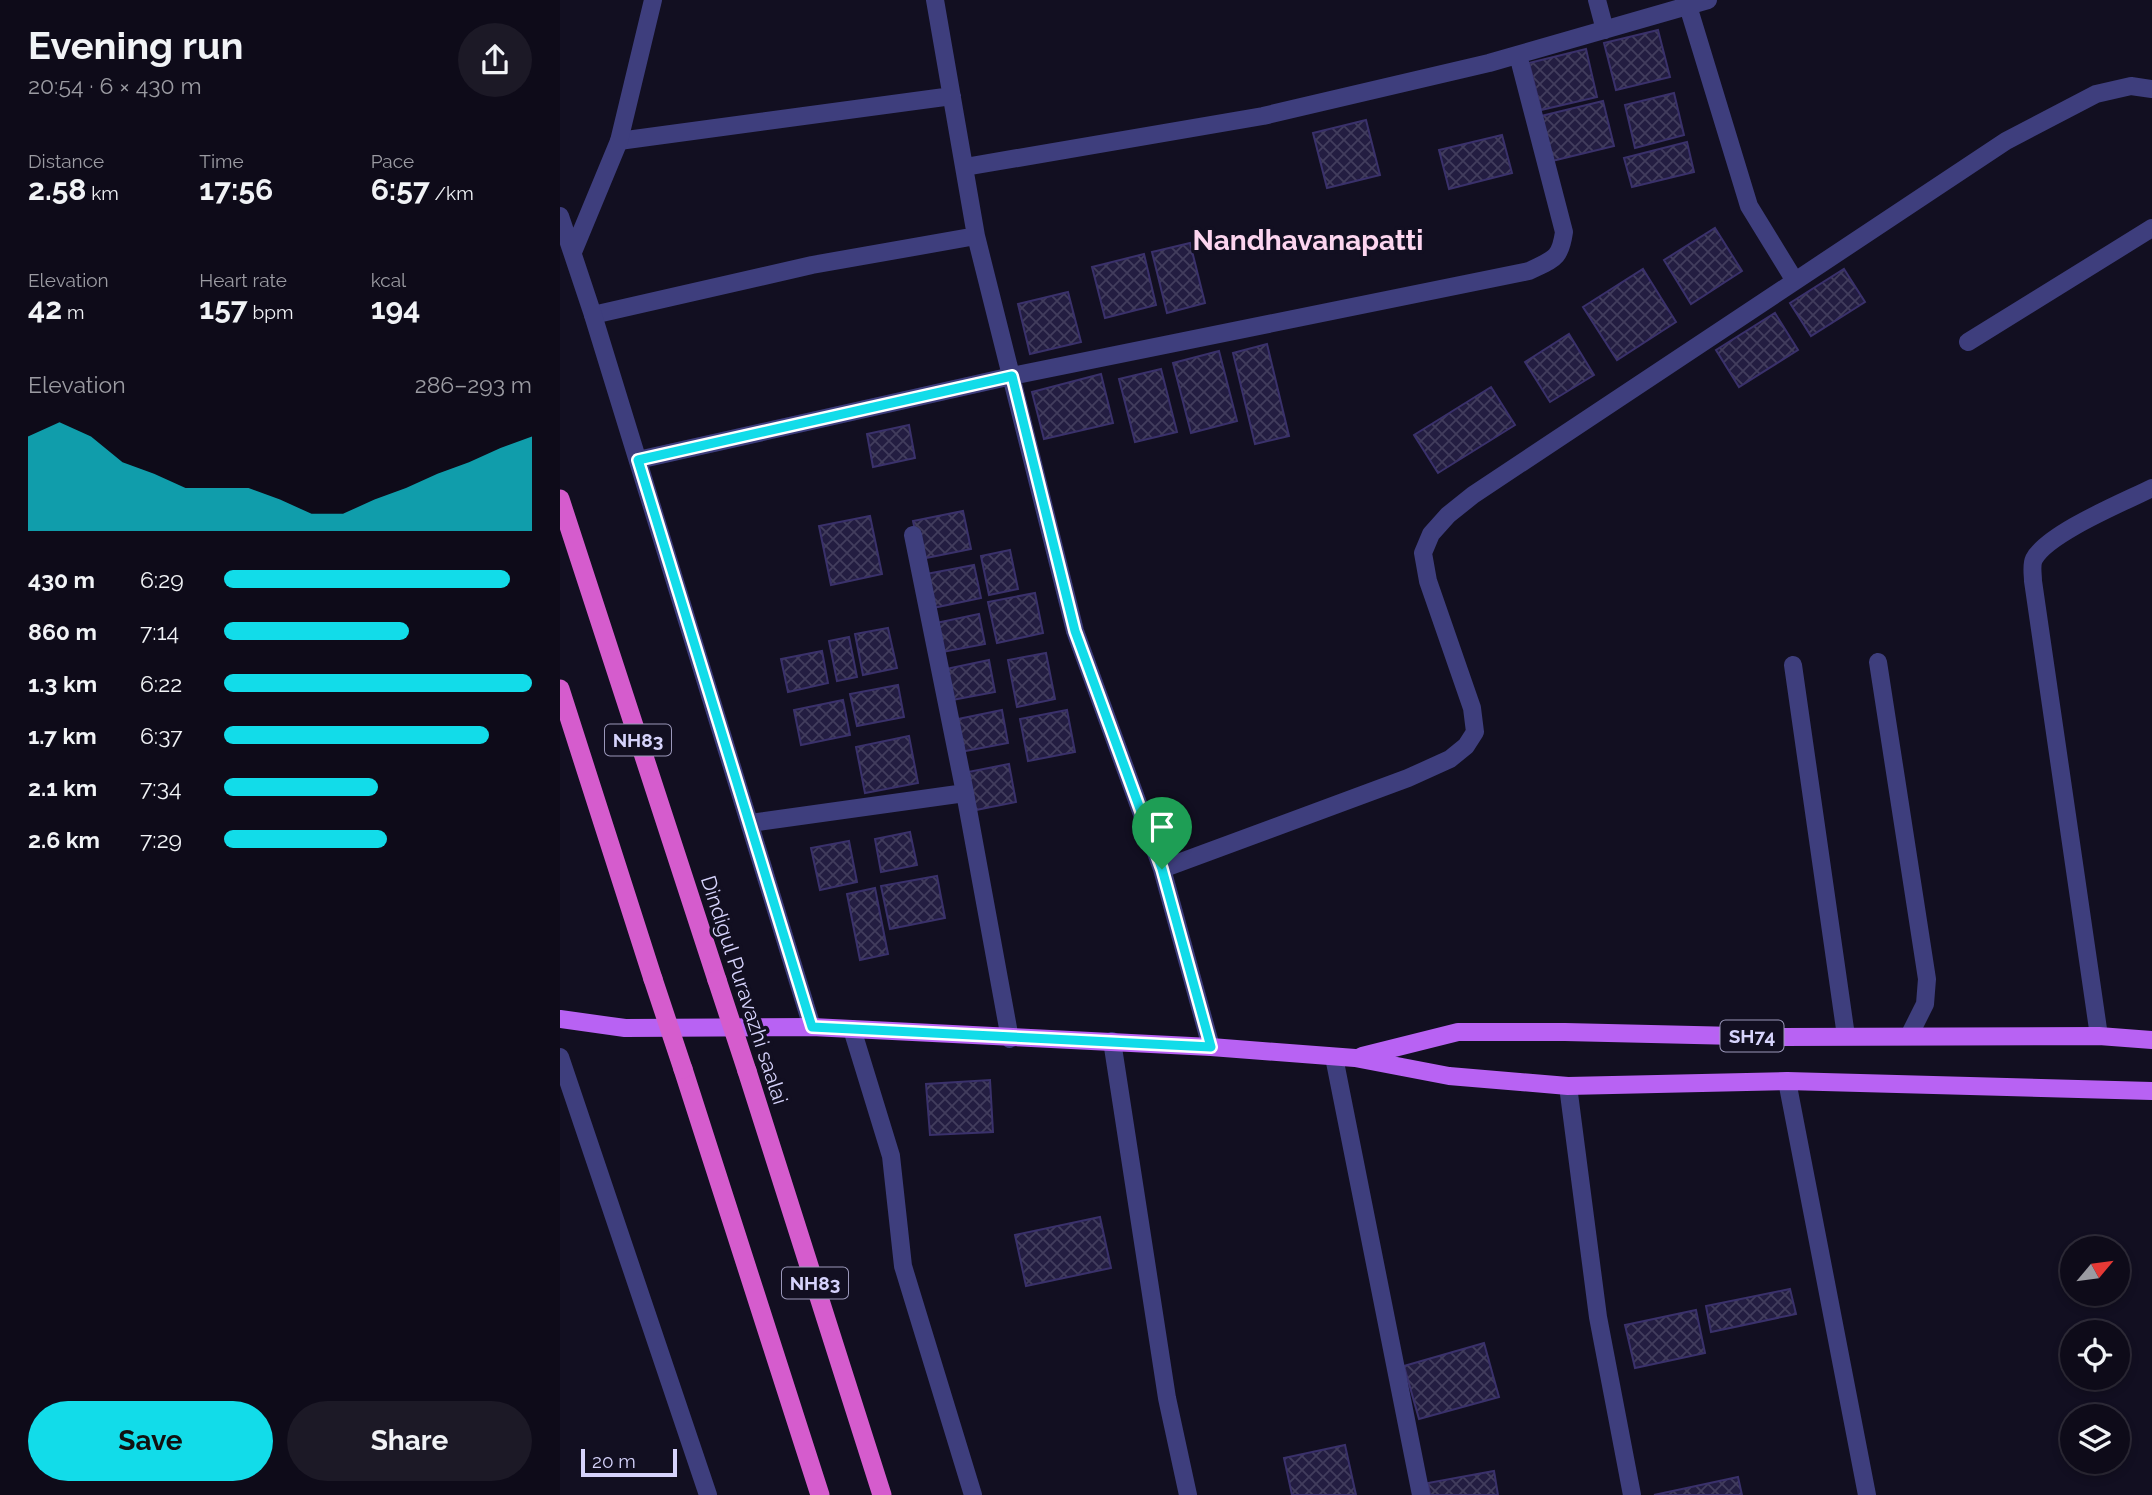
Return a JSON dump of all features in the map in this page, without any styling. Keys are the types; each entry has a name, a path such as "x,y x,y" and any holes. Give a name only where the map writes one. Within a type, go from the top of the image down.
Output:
{"highway":[{"name":"Dindigul Puravazhi saalai","path":"560,499 882,1495"},
{"name":"NH83","path":"560,689 820,1495"}],"main road":[{"name":"SH74","path":"560,1019 625,1028 812,1027 1211,1047 1355,1058 1449,1076 1568,1086 1787,1081 2152,1091"},
{"name":"SH74","path":"1355,1058 1458,1032 2099,1036 2152,1040"}],"street":[{"path":"573,252 619,141 653,0"},
{"path":"936,0 976,236 1075,631 1162,869 1211,1047"},
{"path":"1597,0 1605,30"},
{"path":"965,167 1263,116 1518,54 1709,0"},
{"path":"1688,6 1749,206 1795,281"},
{"path":"638,460 1012,376 1529,271 1551,260 1562,250 1564,232 1518,54"},
{"path":"1162,869 1408,778 1450,759 1466,746 1475,732 1472,708 1427,581 1423,553 1431,534 1448,515 1473,495 2006,141 2096,94 2131,86 2152,89"},
{"path":"619,141 952,96"},
{"path":"560,216 751,823 812,1027"},
{"path":"1968,342 2152,228"},
{"path":"593,315 811,265 976,236"},
{"path":"2099,1036 2033,581 2033,561 2042,549 2074,527 2152,488"},
{"path":"912,535 965,793 1010,1039"},
{"path":"1878,662 1927,979 1925,1004 1909,1036"},
{"path":"1793,665 1846,1036"},
{"path":"751,823 965,793"},
{"path":"852,1030 891,1156 903,1266 973,1495"},
{"path":"1112,1041 1167,1398 1188,1495"},
{"path":"560,1057 708,1495"},
{"path":"1334,1057 1421,1495"},
{"path":"1787,1081 1867,1495"},
{"path":"1568,1086 1598,1317 1632,1495"}],"building":[{"path":"1658,30 1670,77 1616,90 1604,43"},
{"path":"1586,49 1597,97 1541,110 1529,63"},
{"path":"1674,93 1684,135 1635,148 1625,105"},
{"path":"1603,101 1614,146 1552,161 1541,116"},
{"path":"1366,120 1380,175 1327,188 1313,133"},
{"path":"1502,135 1512,173 1449,189 1439,150"},
{"path":"1687,142 1694,172 1632,187 1624,158"},
{"path":"1715,228 1742,271 1691,304 1664,260"},
{"path":"1190,243 1205,303 1167,313 1152,252"},
{"path":"1144,254 1156,305 1105,318 1092,267"},
{"path":"1643,269 1676,322 1617,360 1583,307"},
{"path":"1844,269 1865,302 1811,336 1790,303"},
{"path":"1068,292 1081,342 1030,354 1018,304"},
{"path":"1775,313 1798,350 1739,387 1716,350"},
{"path":"1569,334 1594,375 1550,402 1525,362"},
{"path":"1267,344 1289,436 1255,444 1233,353"},
{"path":"1219,351 1237,421 1191,433 1173,363"},
{"path":"1161,369 1177,432 1135,442 1119,379"},
{"path":"1101,374 1113,423 1044,439 1032,392"},
{"path":"1491,387 1515,425 1438,473 1414,435"},
{"path":"909,425 915,458 873,467 867,434"},
{"path":"963,511 971,549 921,559 913,521"},
{"path":"870,516 882,574 831,585 819,526"},
{"path":"1010,550 1018,589 989,595 981,556"},
{"path":"974,565 981,598 933,608 926,574"},
{"path":"1035,593 1043,633 997,643 988,602"},
{"path":"979,614 985,644 942,652 936,623"},
{"path":"888,628 897,668 863,675 855,634"},
{"path":"849,637 857,677 837,681 829,641"},
{"path":"822,651 828,683 788,692 781,659"},
{"path":"1046,653 1055,699 1017,707 1008,660"},
{"path":"989,660 995,692 952,700 946,669"},
{"path":"898,685 904,717 857,726 850,694"},
{"path":"843,700 850,735 801,745 794,710"},
{"path":"1002,710 1008,743 960,752 953,720"},
{"path":"1067,710 1075,752 1028,761 1020,719"},
{"path":"909,736 918,783 865,793 856,747"},
{"path":"1009,764 1016,802 971,811 963,773"},
{"path":"910,832 917,865 881,872 875,839"},
{"path":"849,841 857,882 820,890 811,848"},
{"path":"937,876 945,918 890,929 881,886"},
{"path":"875,888 888,954 860,960 847,894"},
{"path":"990,1080 993,1132 930,1135 926,1084"},
{"path":"1100,1217 1111,1268 1026,1286 1015,1235"},
{"path":"1790,1289 1796,1314 1711,1332 1706,1306"},
{"path":"1696,1310 1705,1353 1635,1368 1625,1325"},
{"path":"1484,1343 1499,1397 1419,1419 1404,1366"},
{"path":"1345,1445 1356,1495 1292,1495 1284,1458"},
{"path":"1494,1471 1498,1495 1430,1495 1428,1483"},
{"path":"1738,1477 1742,1495 1654,1495"}],"district":[{"name":"Nandhavanapatti","path":"1308,240"}],"route":[{"path":"1012,376 1075,631 1162,869 1211,1047 812,1027 638,460 1012,376"}]}
